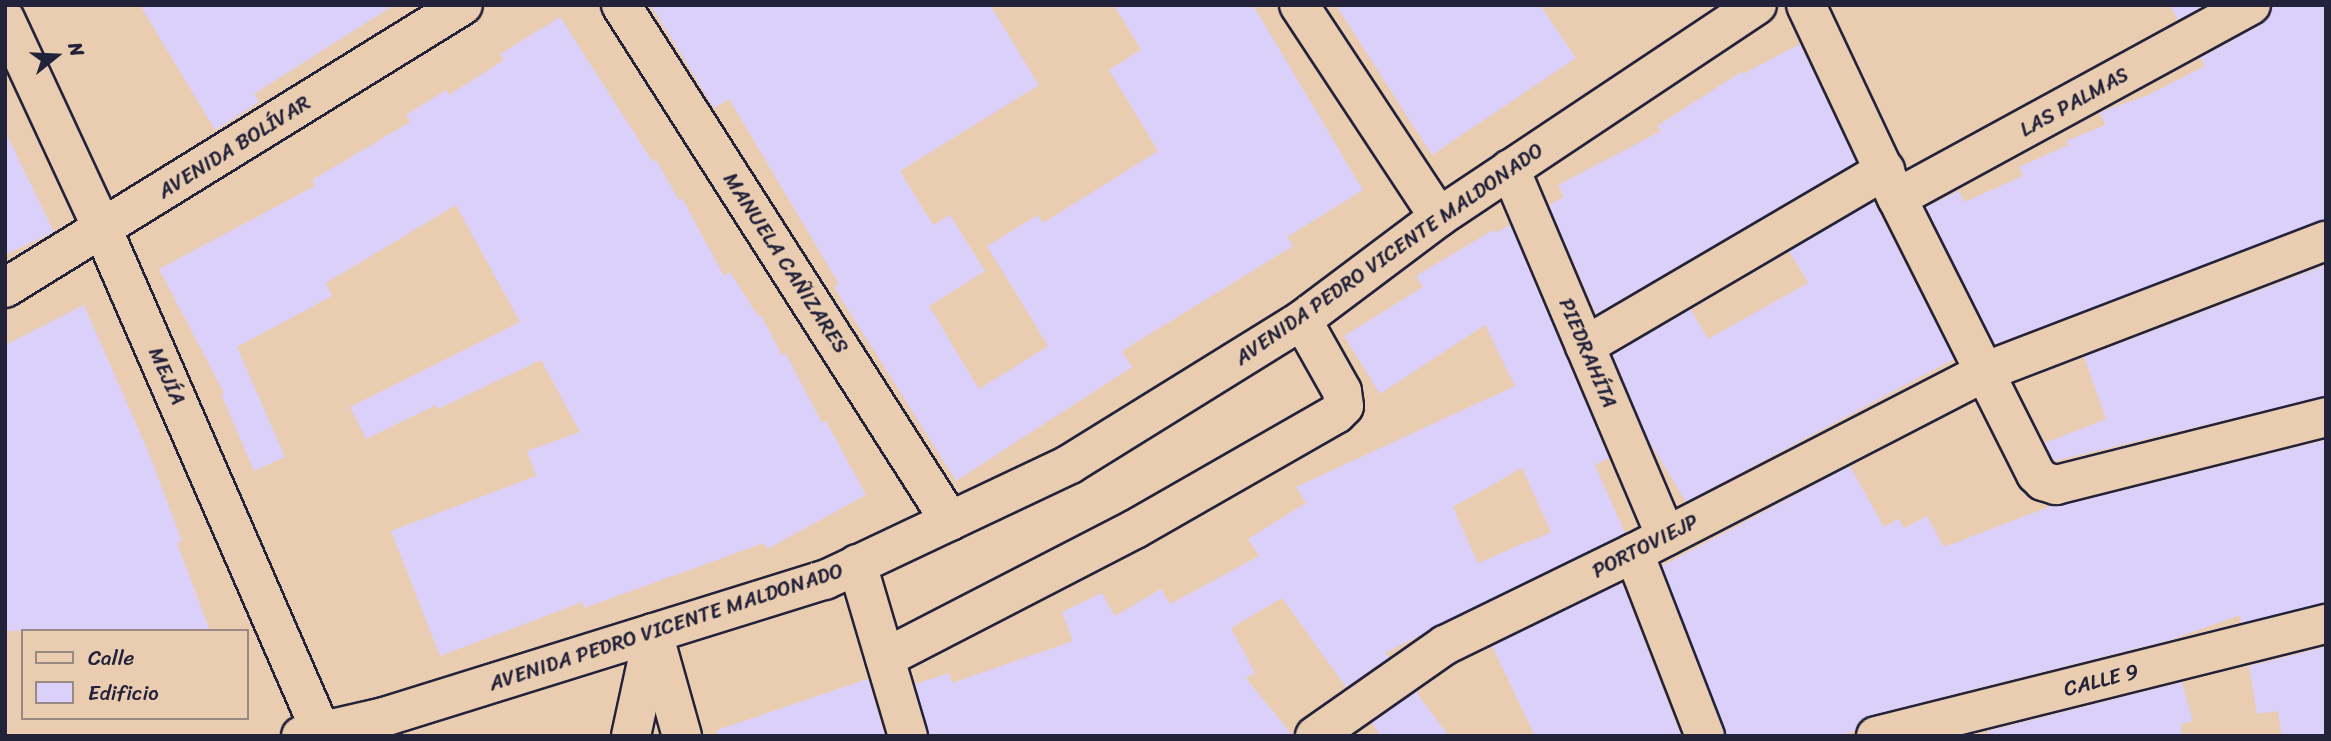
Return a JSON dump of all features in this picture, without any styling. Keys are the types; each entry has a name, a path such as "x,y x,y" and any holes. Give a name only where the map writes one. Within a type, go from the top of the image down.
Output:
{"street":[{"name":"AVENIDA BOLÍVAR","path":"5,288 463,5"},
{"name":"MANUELA CAÑIZARES","path":"621,5 950,521"},
{"path":"1299,5 1439,217"},
{"name":"AVENIDA PEDRO VICENTE MALDONADO","path":"315,734 392,726 653,633 824,580 1070,464 1302,320 1439,217 1757,5"},
{"path":"1806,5 1891,184 2036,474 2050,485 2326,417"},
{"name":"LAS PALMAS","path":"1586,346 1891,184 2250,5"},
{"name":"MEJÍA","path":"5,19 102,228 315,734"},
{"name":"PIEDRAHÍTA","path":"1510,169 1586,346 1650,544 1705,736"},
{"name":"PORTOVIEJP","path":"1315,736 1445,645 1650,544 1984,372 2326,242"},
{"path":"885,658 1135,529 1336,414 1344,406 1342,391 1302,320"},
{"path":"857,564 908,736"},
{"name":"CALLE 9","path":"1875,736 2326,624"},
{"path":"631,736 653,633"},
{"path":"653,633 682,736"}],"building":[{"path":"140,5 394,5 254,94 259,102 215,130"},
{"path":"651,5 990,5 1039,85 900,171 933,225 950,215 985,271 929,306 979,389 1048,346 987,246 1038,215 1043,223 1158,151 1109,70 1141,50 1114,5 1253,5 1363,190 1287,237 1293,246 1122,351 1132,367 956,481 834,287 839,284 729,99 714,108"},
{"path":"1336,5 1540,5 1576,58 1432,155"},
{"path":"2170,5 2205,5 2178,20"},
{"path":"2273,5 2326,5 2326,220 1995,344 1926,207 1959,191 1964,202 2023,176 2019,167 2068,145 2066,141 2105,125 2100,112 2146,96 2205,66 2200,58 2262,24 2270,16"},
{"path":"560,17 653,162 656,160 679,200 682,198 724,276 730,272 758,316 761,315 782,355 786,354 822,423 826,421 866,495 767,549 764,543 584,608 582,602 440,656 391,531 536,476 527,451 580,432 541,360 438,409 436,405 366,439 350,407 520,322 456,205 326,283 332,296 237,347 285,457 254,471 221,394 224,393 159,269 315,186 312,180 410,122 406,115 446,90 449,95 504,60 500,54"},
{"path":"1800,44 1856,162 1596,314 1549,205 1564,197 1558,185 1661,131 1657,126 1741,72 1743,74"},
{"path":"5,131 54,232 5,255"},
{"path":"1874,202 1954,359 1686,502 1648,439 1613,355 1691,309 1708,339 1808,283 1789,251"},
{"path":"1510,225 1609,458 1595,465 1625,533 1385,653 1389,658 1346,687 1282,598 1231,628 1255,673 1246,678 1293,736 929,736 915,684 949,673 952,683 1073,641 1062,612 1102,593 1115,616 1161,589 1170,604 1259,556 1248,539 1306,503 1296,487 1515,386 1485,325 1380,394 1344,336 1423,287 1416,276 1493,230 1495,233","holes":["1522,468 1551,532 1478,563 1453,507"]},
{"path":"2326,265 2326,396 2054,461 2045,443 2106,419 2084,357"},
{"path":"84,305 148,451 182,541 177,543 209,629 5,631 5,345"},
{"path":"2326,440 2326,603 2241,623 2240,615 2170,640 1871,715 1860,721 1855,731 1837,736 1726,736 1662,566 1850,466 1884,527 1899,519 1904,528 1927,516 1944,547 2051,506 2061,506"},
{"path":"1622,583 1681,736 1535,736 1492,646"},
{"path":"2326,647 2326,736 2282,736 2278,711 2257,714 2249,666"},
{"path":"868,679 885,736 718,736 717,730"},
{"path":"2182,682 2193,721 2181,724 2181,736 1988,736 1988,731"},
{"path":"1416,692 1449,736 1381,736 1372,723"}]}
